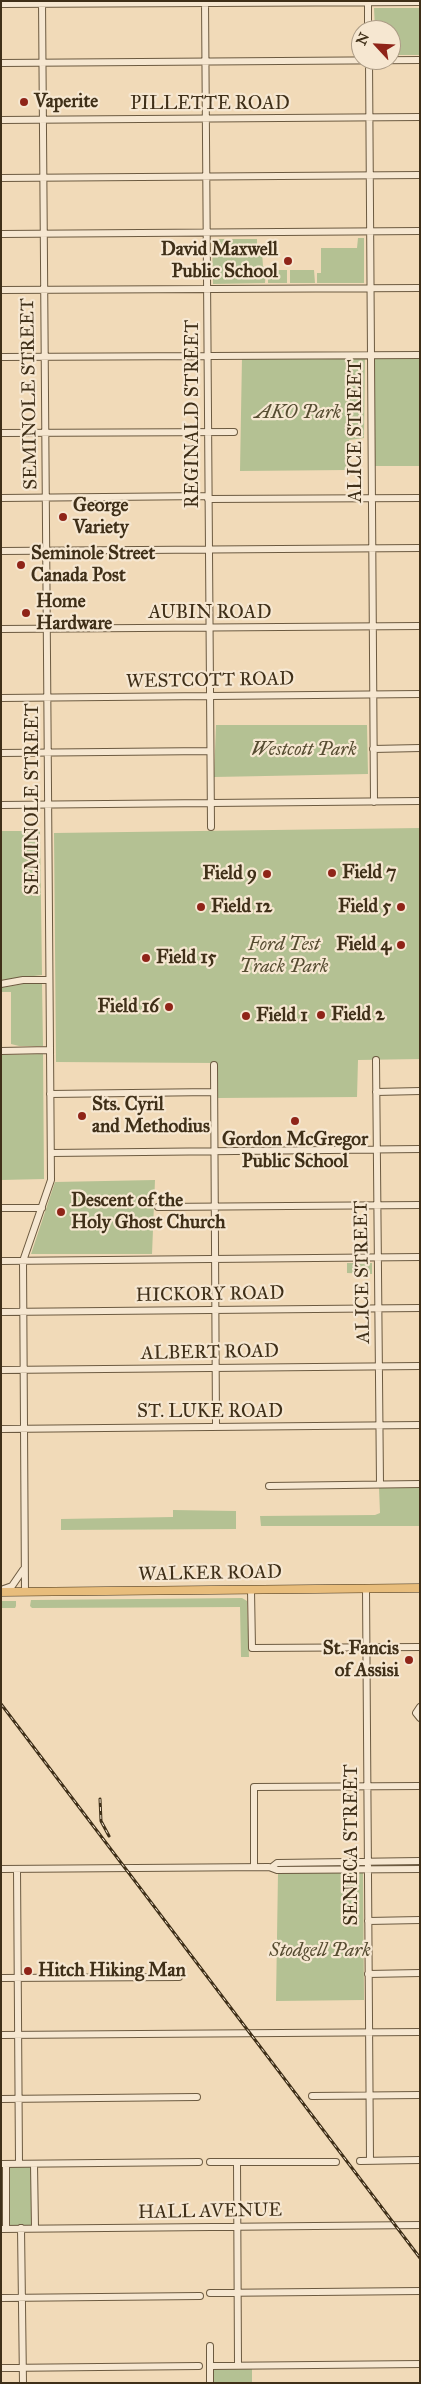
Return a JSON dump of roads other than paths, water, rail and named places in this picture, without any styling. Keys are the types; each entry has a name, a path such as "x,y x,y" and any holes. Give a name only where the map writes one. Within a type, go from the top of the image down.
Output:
{"main road":[{"name":"WALKER ROAD","path":"1,1591 420,1588"}],"street":[{"name":"REGINALD STREET","path":"205,2 210,827"},
{"path":"368,2 368,20"},
{"path":"1,4 420,2"},
{"name":"SEMINOLE STREET","path":"25,1592 23,1261 51,1180 42,3"},
{"path":"1,63 351,60"},
{"path":"401,60 420,60"},
{"name":"ALICE STREET","path":"369,70 374,802"},
{"name":"PILLETTE ROAD","path":"1,120 420,117"},
{"path":"1,178 420,175"},
{"path":"1,234 420,231"},
{"path":"1,290 420,288"},
{"path":"1,357 420,355"},
{"path":"1,433 234,432"},
{"path":"1,498 420,498"},
{"path":"1,551 420,548"},
{"name":"AUBIN ROAD","path":"1,630 420,626"},
{"name":"WESTCOTT ROAD","path":"1,698 420,694"},
{"path":"373,749 420,748"},
{"path":"1,752 210,751"},
{"path":"1,804 420,802"},
{"path":"1,984 23,980 49,980"},
{"path":"1,1051 49,1050"},
{"name":"ALICE STREET","path":"376,1060 380,1484"},
{"path":"214,1065 216,1427"},
{"path":"376,1092 420,1091"},
{"path":"50,1094 213,1092"},
{"path":"51,1153 420,1149"},
{"path":"158,1207 420,1205"},
{"path":"1,1208 42,1208"},
{"path":"1,1261 420,1258"},
{"name":"HICKORY ROAD","path":"1,1312 420,1308"},
{"name":"ALBERT ROAD","path":"1,1370 420,1366"},
{"name":"ST. LUKE ROAD","path":"1,1429 420,1425"},
{"path":"269,1486 420,1484"},
{"path":"1,1591 12,1586 22,1574 24,1564"},
{"name":"SENECA STREET","path":"366,1589 370,2161"},
{"path":"251,1590 252,1648 420,1647"},
{"path":"420,1707 416,1713 420,1718"},
{"path":"254,1867 254,1787 420,1786"},
{"path":"1,1869 272,1867 277,1870 420,1861"},
{"path":"368,1865 420,1869"},
{"path":"17,1869 19,2164"},
{"path":"368,1921 420,1920"},
{"path":"368,1974 420,1973"},
{"path":"1,1978 179,1977"},
{"path":"1,2035 420,2032"},
{"path":"312,2096 420,2095"},
{"path":"1,2099 197,2097"},
{"path":"360,2161 420,2160"},
{"path":"4,2228 4,2164 199,2162"},
{"path":"210,2162 336,2162"},
{"path":"237,2162 238,2365"},
{"path":"34,2164 35,2228"},
{"name":"HALL AVENUE","path":"4,2228 420,2225"},
{"path":"21,2228 22,2383"},
{"path":"210,2293 420,2291"},
{"path":"1,2298 200,2296"},
{"path":"210,2346 210,2383"},
{"path":"210,2366 420,2364"},
{"path":"1,2368 199,2366"}],"railway":[{"path":"1,1704 420,2258"},
{"path":"100,1799 101,1821 109,1836"}],"place":[{"name":"Vaperite","path":"24,102"},
{"name":"David Maxwell Public School","path":"288,261"},
{"name":"George Variety","path":"63,517"},
{"name":"Seminole Street Canada Post","path":"21,565"},
{"name":"Home Hardware","path":"26,613"},
{"name":"Field 7","path":"332,873"},
{"name":"Field 9","path":"267,874"},
{"name":"Field 12","path":"201,907"},
{"name":"Field 5","path":"401,907"},
{"name":"Field 4","path":"401,945"},
{"name":"Field 15","path":"146,958"},
{"name":"Field 16","path":"169,1007"},
{"name":"Field 2","path":"321,1015"},
{"name":"Field 1","path":"246,1016"},
{"name":"Sts. Cyril and Methodius","path":"82,1116"},
{"name":"Gordon McGregor Public School","path":"295,1121"},
{"name":"Descent of the Holy Ghost Church","path":"61,1212"},
{"name":"St. Fancis of Assisi","path":"409,1660"},
{"name":"Hitch Hiking Man","path":"28,1971"}],"park label":[{"name":"AKO Park","path":"298,413"},
{"name":"Westcott Park","path":"304,750"},
{"name":"Ford Test Track Park","path":"284,956"},
{"name":"Stodgell Park","path":"320,1951"}]}
